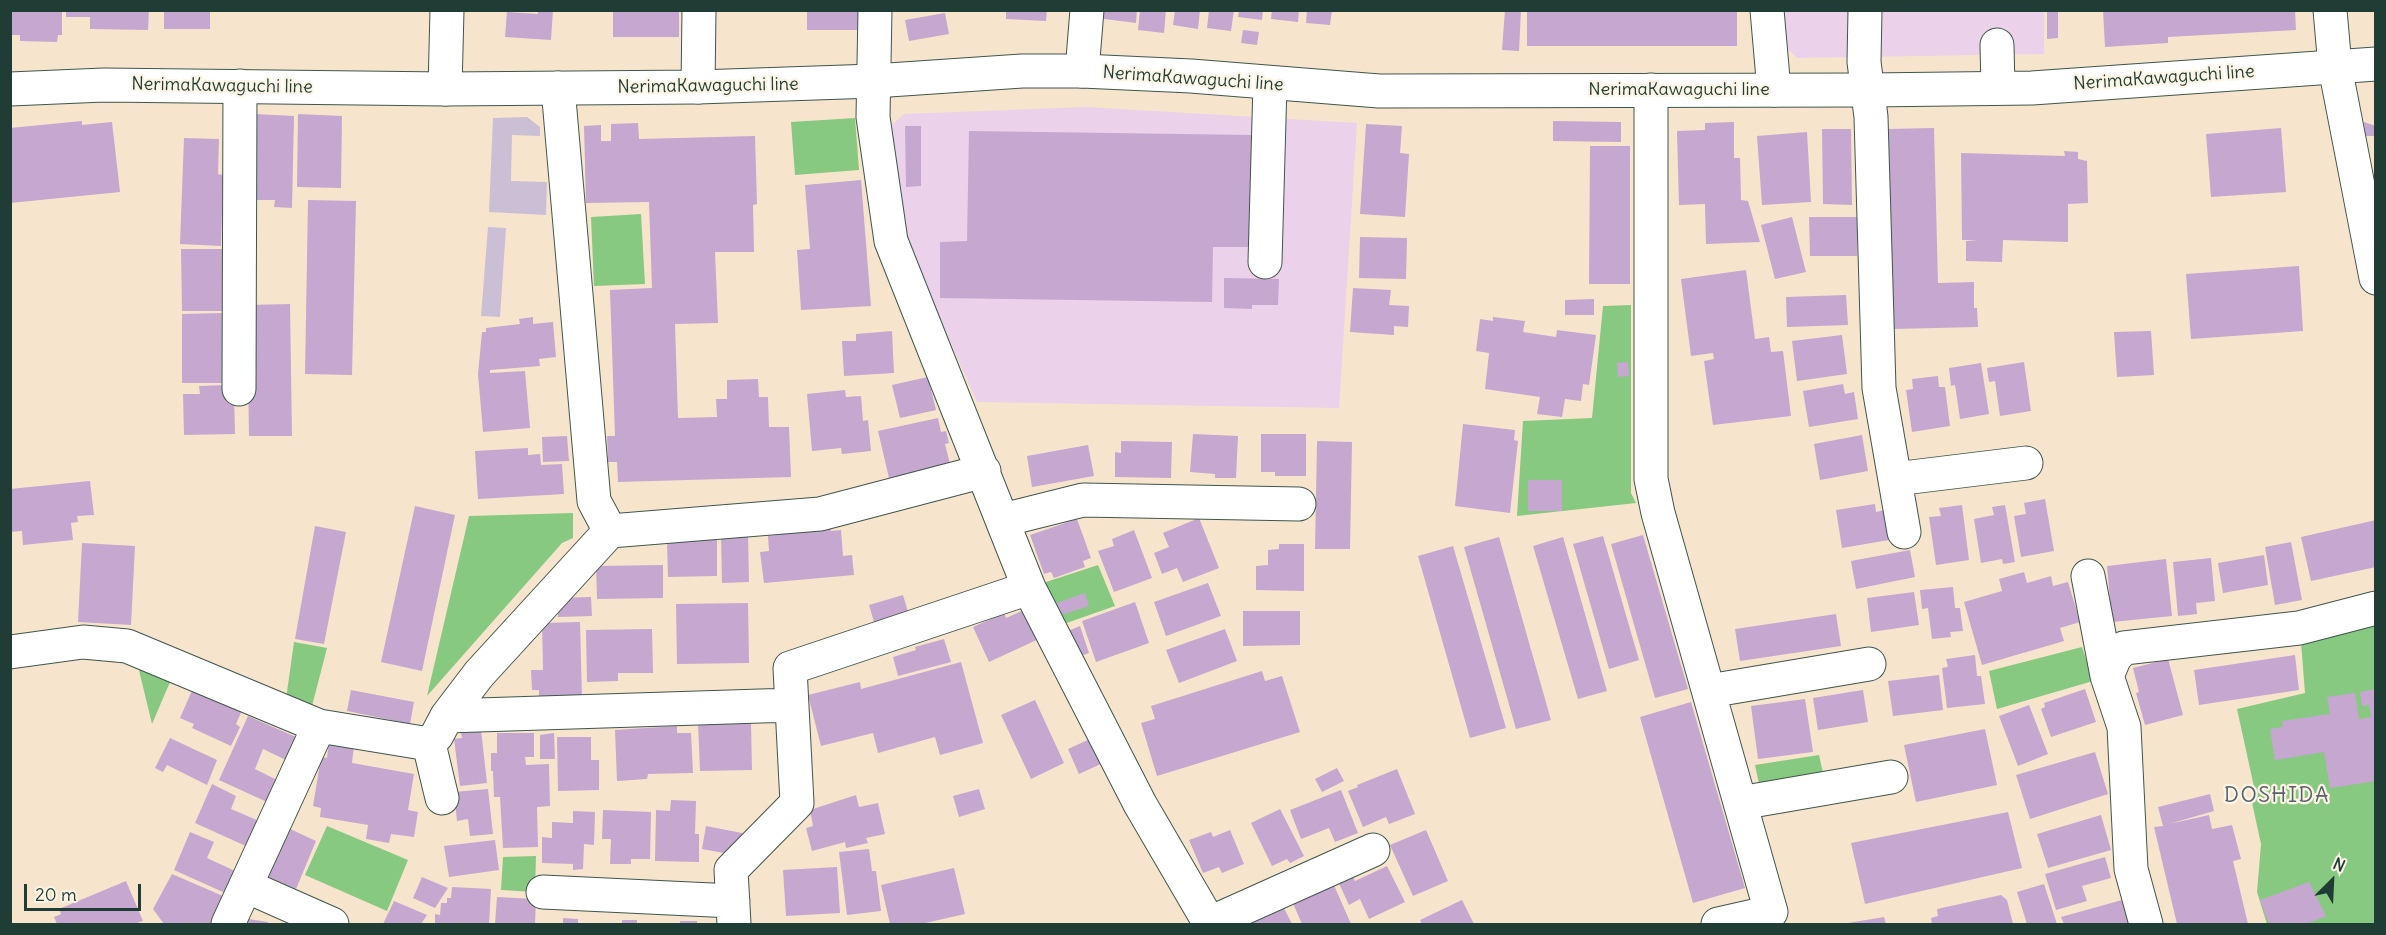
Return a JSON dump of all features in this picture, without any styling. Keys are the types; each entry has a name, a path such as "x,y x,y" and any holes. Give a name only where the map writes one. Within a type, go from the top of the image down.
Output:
{"street":[{"path":"445,89 447,10"},
{"path":"698,87 699,10"},
{"path":"875,10 873,117 891,241 1029,588 1140,804 1210,924 1373,850"},
{"path":"1082,71 1087,10"},
{"path":"1767,10 1774,90"},
{"path":"1865,10 1864,62 1869,90 1879,388 1904,532"},
{"path":"2330,10 2335,67 2376,278"},
{"path":"1997,45 1998,88"},
{"name":"NerimaKawaguchi line","path":"10,89 104,85 445,89 698,87 874,81 1022,71 1082,71 1191,76 1378,91 1869,90 2032,88 2376,64"},
{"path":"1264,262 1270,84"},
{"path":"239,389 240,86"},
{"path":"558,88 594,501 610,531"},
{"path":"1651,90 1651,479 1740,803 1778,918 1718,924"},
{"path":"1895,479 2026,463"},
{"path":"429,744 479,674 610,531 820,514 984,471"},
{"path":"1003,520 1083,500 1299,504"},
{"path":"2088,576 2107,676 2124,727 2131,869 2146,924"},
{"path":"543,892 733,913 731,870 796,803 790,668 1029,588"},
{"path":"2107,676 2115,657 2124,648 2299,628 2376,608"},
{"path":"10,652 83,642 127,646 319,726 429,744"},
{"path":"1708,692 1869,664"},
{"path":"447,716 792,705"},
{"path":"228,924 319,726"},
{"path":"429,744 442,798"},
{"path":"1740,803 1891,777"},
{"path":"246,886 332,924"}],"shaded area":[{"path":"1782,11 2044,11 2044,54 1797,58 1785,46"},
{"path":"1086,107 1357,123 1339,408 977,402 904,238 886,130 904,114"},
{"path":"527,117 540,127 540,136 512,135 511,181 547,182 546,215 489,212 493,118"},
{"path":"488,227 506,228 500,317 481,316"}],"green space":[{"path":"855,118 859,170 795,175 791,122"},
{"path":"641,214 645,284 594,286 591,217"},
{"path":"1631,305 1631,493 1636,503 1517,516 1523,421 1592,418 1603,306"},
{"path":"573,513 573,538 562,543 427,696 469,516"},
{"path":"1098,565 1115,606 1061,625 1043,583"},
{"path":"2375,622 2375,924 2267,924 2257,892 2261,844 2251,798 2256,796 2237,709 2305,693 2301,642"},
{"path":"294,642 327,648 311,710 286,699"},
{"path":"2082,647 2093,681 1997,709 1989,671"},
{"path":"136,658 173,675 152,724"},
{"path":"1819,755 1825,782 1761,793 1755,765"},
{"path":"327,826 408,860 387,911 305,875"},
{"path":"536,856 535,892 501,890 503,857"}],"building":[{"path":"10,10 62,10 62,35 58,35 57,42 20,41 20,35 10,35"},
{"path":"66,10 149,10 148,30 90,29 90,17 66,17"},
{"path":"164,10 210,10 210,29 164,29"},
{"path":"538,10 553,10 551,40 505,37 507,12 538,14"},
{"path":"613,10 679,10 679,37 613,37"},
{"path":"807,10 860,10 860,30 807,30"},
{"path":"1006,10 1047,10 1046,21 1006,19"},
{"path":"1098,10 1137,10 1136,23 1097,18"},
{"path":"1140,10 1166,10 1164,33 1138,30"},
{"path":"1175,10 1200,10 1198,29 1173,25"},
{"path":"1209,10 1234,10 1231,31 1207,28"},
{"path":"1239,10 1263,10 1262,20 1238,17"},
{"path":"1272,10 1299,10 1298,22 1271,19"},
{"path":"1307,10 1332,10 1330,25 1306,23"},
{"path":"1505,10 1521,10 1519,51 1502,50"},
{"path":"1527,10 1737,10 1737,46 1527,46"},
{"path":"2047,10 2058,10 2058,38 2047,39"},
{"path":"2103,10 2295,10 2296,30 2168,37 2168,43 2105,47"},
{"path":"945,13 949,34 909,41 905,20"},
{"path":"1243,30 1259,32 1257,45 1241,43"},
{"path":"255,114 294,116 292,208 274,207 275,200 252,200"},
{"path":"298,114 342,116 341,188 297,187"},
{"path":"82,121 82,125 112,122 120,192 10,203 10,128"},
{"path":"1553,121 1621,122 1621,142 1553,141"},
{"path":"1734,122 1734,158 1740,158 1741,200 1748,201 1760,242 1706,244 1705,204 1679,205 1677,131 1705,130 1705,123"},
{"path":"2364,122 2376,126 2376,136 2365,136"},
{"path":"638,123 639,139 755,136 757,204 753,205 754,252 715,252 718,323 675,324 678,418 717,417 716,399 727,399 727,380 758,379 759,397 768,397 769,427 789,427 791,477 618,482 617,462 608,462 607,436 615,436 610,290 652,288 649,202 586,203 584,126 601,125 601,141 611,141 611,124"},
{"path":"1366,124 1402,126 1400,153 1409,154 1405,217 1360,214"},
{"path":"905,126 921,126 921,186 906,187"},
{"path":"1934,128 1938,283 1974,282 1974,308 1977,308 1978,327 1893,329 1888,129"},
{"path":"2281,128 2286,192 2211,197 2206,134"},
{"path":"1822,129 1851,129 1852,205 1823,204"},
{"path":"969,131 1252,135 1251,247 1213,247 1212,302 940,298 940,242 967,241"},
{"path":"1807,132 1811,202 1762,205 1757,136"},
{"path":"184,138 219,139 218,174 223,175 221,246 180,244"},
{"path":"1590,146 1630,146 1630,284 1589,284"},
{"path":"2064,151 2078,152 2078,159 2087,161 2088,203 2068,204 2068,242 2003,240 2002,262 1966,261 1966,241 1978,240 1962,240 1961,153 2065,156"},
{"path":"861,180 871,306 801,310 797,250 810,249 805,185"},
{"path":"308,200 356,201 352,375 305,374"},
{"path":"1792,217 1806,272 1775,279 1761,225"},
{"path":"1809,217 1857,217 1857,256 1810,256"},
{"path":"1360,237 1407,238 1406,279 1359,278"},
{"path":"181,249 222,249 222,311 182,311"},
{"path":"2299,266 2303,331 2191,339 2186,274"},
{"path":"1746,270 1755,339 1769,337 1771,352 1783,351 1791,416 1713,425 1704,361 1714,359 1713,353 1691,356 1681,279"},
{"path":"1224,278 1279,279 1278,305 1252,305 1252,309 1224,308"},
{"path":"1353,288 1391,290 1389,305 1409,306 1408,327 1394,326 1394,335 1350,332"},
{"path":"1846,295 1848,325 1787,327 1786,297"},
{"path":"1594,299 1594,315 1565,315 1565,300"},
{"path":"290,304 292,436 249,436 247,305"},
{"path":"225,313 226,383 182,383 182,314"},
{"path":"533,317 533,324 553,322 556,357 539,359 540,366 490,370 490,373 525,371 530,428 483,432 478,374 482,332 486,332 486,328 520,324 519,319"},
{"path":"1493,317 1525,321 1523,332 1556,337 1557,330 1596,335 1589,385 1583,384 1581,401 1565,399 1562,417 1537,414 1540,397 1485,389 1489,353 1476,351 1480,319 1493,321"},
{"path":"892,331 894,373 844,376 842,341 856,341 856,334"},
{"path":"2151,331 2154,375 2117,377 2114,332"},
{"path":"1842,335 1847,374 1797,381 1792,341"},
{"path":"1628,362 1629,376 1618,377 1617,363"},
{"path":"2024,362 2031,411 2000,416 1995,381 1989,382 1987,368"},
{"path":"1981,363 1989,414 1960,419 1955,385 1951,386 1949,368"},
{"path":"1938,376 1939,387 1945,387 1950,426 1912,432 1906,390 1913,389 1912,379"},
{"path":"928,377 936,410 900,418 892,385"},
{"path":"1843,384 1845,394 1854,392 1858,419 1809,427 1803,391"},
{"path":"226,385 234,394 235,434 184,435 183,394 200,394 199,386"},
{"path":"845,390 846,397 861,396 863,421 868,420 871,451 842,454 841,448 812,451 807,394"},
{"path":"938,418 941,432 946,431 949,443 945,444 950,464 889,478 878,431"},
{"path":"1463,424 1515,430 1514,440 1518,441 1510,513 1455,506"},
{"path":"1193,434 1238,436 1236,478 1215,478 1215,474 1190,472"},
{"path":"1261,434 1306,434 1306,476 1275,476 1275,472 1261,472"},
{"path":"1862,435 1868,471 1820,480 1814,444"},
{"path":"567,436 569,461 543,462 542,437"},
{"path":"1121,441 1172,442 1171,478 1115,477 1115,452 1121,453"},
{"path":"1317,441 1352,442 1350,549 1315,549"},
{"path":"1088,445 1094,476 1032,487 1027,456"},
{"path":"528,448 528,455 540,454 541,465 562,464 564,494 478,499 475,451"},
{"path":"1528,480 1562,480 1562,511 1528,511"},
{"path":"90,481 94,515 77,516 78,522 71,523 73,540 23,545 22,531 10,532 10,489"},
{"path":"2045,499 2054,551 2021,557 2014,516 2026,514 2024,503"},
{"path":"1875,504 1876,512 1884,510 1889,540 1842,548 1836,510"},
{"path":"1962,505 1969,560 1936,565 1929,517 1941,516 1939,508"},
{"path":"2005,505 2015,562 2003,564 2002,559 1981,563 1974,519 1994,515 1992,507"},
{"path":"415,506 455,515 422,671 381,662"},
{"path":"1199,518 1219,568 1183,582 1177,568 1162,574 1154,553 1169,547 1163,533"},
{"path":"1077,519 1091,558 1083,561 1085,567 1054,578 1051,572 1044,574 1030,535"},
{"path":"2376,520 2376,567 2311,581 2301,537"},
{"path":"315,526 346,532 324,644 295,639"},
{"path":"831,526 831,531 841,530 843,556 852,555 854,575 764,583 760,552 769,551 768,536 777,535 777,531"},
{"path":"1134,530 1152,578 1114,592 1098,551 1114,546 1112,539"},
{"path":"721,533 748,533 749,582 722,583"},
{"path":"1643,535 1688,689 1655,698 1611,544"},
{"path":"1603,536 1639,660 1609,669 1573,544"},
{"path":"1499,537 1551,720 1516,729 1464,547"},
{"path":"1563,537 1607,691 1578,699 1533,546"},
{"path":"667,539 717,539 717,576 668,577"},
{"path":"2291,542 2302,600 2275,605 2265,547"},
{"path":"82,543 135,546 131,625 78,622"},
{"path":"1279,544 1304,544 1304,591 1256,590 1256,566 1268,565 1268,550 1279,549"},
{"path":"1453,546 1506,728 1470,738 1418,556"},
{"path":"1910,550 1915,577 1856,589 1851,561"},
{"path":"2264,555 2268,585 2223,593 2218,563"},
{"path":"2211,558 2215,601 2196,603 2197,614 2178,616 2173,562"},
{"path":"2166,559 2172,616 2112,622 2107,566"},
{"path":"663,565 663,598 597,599 596,566"},
{"path":"2024,572 2027,583 2051,576 2053,586 2068,582 2080,622 2060,628 2064,641 1982,665 1964,602 2002,591 1999,579"},
{"path":"1208,583 1221,616 1166,636 1154,602"},
{"path":"1953,587 1955,608 1960,608 1963,631 1950,632 1951,637 1932,639 1928,608 1922,609 1920,590"},
{"path":"1914,592 1919,625 1871,632 1867,598"},
{"path":"1085,593 1089,606 1058,616 1054,604"},
{"path":"903,595 911,622 877,632 869,605"},
{"path":"591,597 592,616 558,617 557,598"},
{"path":"1135,602 1149,643 1096,662 1082,621"},
{"path":"748,603 749,663 677,664 676,604"},
{"path":"1024,610 1041,638 989,662 973,627 1004,613 1006,618"},
{"path":"1243,611 1300,611 1300,645 1243,646"},
{"path":"1836,614 1841,646 1740,661 1735,629"},
{"path":"580,622 582,698 539,699 539,690 532,690 531,670 543,670 542,623"},
{"path":"1080,626 1089,653 1078,657 1068,631"},
{"path":"652,629 653,673 618,673 618,681 587,682 586,630"},
{"path":"1225,629 1237,661 1179,683 1166,650"},
{"path":"944,639 951,662 898,676 893,657 916,650 915,647"},
{"path":"1975,655 1977,676 1981,676 1985,704 1947,708 1942,668 1948,667 1946,659"},
{"path":"2295,655 2299,690 2199,705 2194,670"},
{"path":"2168,659 2183,715 2145,725 2136,693 2139,692 2133,668"},
{"path":"961,662 983,743 940,755 935,737 878,753 873,733 821,746 808,695 860,682 861,689"},
{"path":"1262,671 1265,681 1282,676 1300,732 1157,776 1141,723 1155,719 1151,706"},
{"path":"1939,675 1943,710 1893,716 1888,681"},
{"path":"194,686 243,708 236,724 240,727 231,746 192,728 194,724 180,718"},
{"path":"2085,689 2096,722 2051,737 2041,709 2045,707 2044,703"},
{"path":"2376,689 2376,781 2330,788 2324,752 2275,760 2270,729 2283,727 2282,721 2330,714 2327,697 2355,693 2359,719 2371,717 2369,705 2362,706 2360,692"},
{"path":"351,690 414,702 410,724 347,711"},
{"path":"1863,690 1868,722 1818,730 1813,698"},
{"path":"1805,699 1813,752 1758,759 1751,706"},
{"path":"1035,700 1064,763 1031,779 1001,715"},
{"path":"1691,702 1745,888 1693,903 1640,717"},
{"path":"2029,705 2048,754 2018,766 1999,716"},
{"path":"248,716 296,737 286,760 263,749 255,769 277,780 267,802 219,780"},
{"path":"751,722 752,770 700,771 698,723"},
{"path":"677,726 677,733 691,733 693,773 648,774 647,779 617,781 615,730"},
{"path":"1985,729 1997,785 1916,802 1904,745"},
{"path":"481,730 487,783 460,786 454,739 462,738 461,733"},
{"path":"497,733 534,733 534,757 525,757 526,765 549,764 550,806 537,807 538,847 503,848 500,797 494,797 493,771 491,771 491,753 497,753"},
{"path":"554,733 555,759 540,759 540,735"},
{"path":"557,737 591,737 591,760 599,760 599,790 558,791"},
{"path":"170,738 217,760 207,785 167,765 163,772 155,768"},
{"path":"1092,738 1103,763 1079,774 1068,749"},
{"path":"329,742 354,746 352,763 414,774 408,810 418,812 414,837 391,834 389,843 366,839 368,825 320,817 321,808 313,806 321,757 327,758"},
{"path":"2095,752 2108,794 2030,819 2016,775"},
{"path":"1337,768 1344,781 1322,792 1315,779"},
{"path":"1397,769 1415,814 1389,824 1386,817 1363,827 1348,791"},
{"path":"212,784 236,796 231,809 259,821 248,847 195,823"},
{"path":"488,789 493,834 470,836 468,819 457,821 454,792"},
{"path":"979,789 985,809 959,817 953,796"},
{"path":"1341,790 1358,833 1335,842 1329,828 1301,839 1290,810"},
{"path":"2210,794 2214,811 2169,824 2209,815 2212,829 2232,825 2241,859 2233,861 2248,924 2177,924 2154,827 2163,826 2158,807"},
{"path":"856,795 859,807 878,803 885,834 866,838 868,843 846,848 845,842 812,851 806,828 813,826 810,810"},
{"path":"671,800 696,801 695,834 699,834 699,862 655,861 656,810 670,811"},
{"path":"1280,809 1304,856 1290,863 1287,859 1272,866 1251,823"},
{"path":"603,810 651,812 650,859 631,859 631,864 610,864 611,839 602,839"},
{"path":"573,811 595,812 594,845 584,844 583,869 573,870 573,864 542,863 542,837 552,838 552,822 573,823"},
{"path":"2008,812 2022,868 1865,904 1851,843"},
{"path":"2101,815 2111,850 2048,868 2037,834"},
{"path":"706,826 747,834 729,854 702,849"},
{"path":"288,828 316,841 296,889 266,876"},
{"path":"1230,830 1244,864 1222,873 1219,867 1203,873 1189,840 1211,832 1213,837"},
{"path":"1426,830 1448,881 1413,896 1390,845"},
{"path":"190,832 214,842 207,858 235,871 225,893 174,870"},
{"path":"495,840 499,870 449,877 444,846"},
{"path":"869,849 872,871 876,871 881,911 847,915 839,852"},
{"path":"2105,857 2111,878 2082,886 2087,901 2056,910 2045,874"},
{"path":"1387,866 1405,902 1369,919 1360,899 1349,905 1337,879 1351,873 1355,881"},
{"path":"837,867 840,913 786,916 783,870"},
{"path":"954,868 965,914 921,924 890,924 881,885"},
{"path":"172,874 223,896 216,924 164,924 153,909"},
{"path":"422,877 448,888 435,908 413,898"},
{"path":"126,881 143,921 133,924 57,924 54,917 61,914 59,909"},
{"path":"2309,882 2326,916 2306,924 2269,924 2260,900"},
{"path":"1333,883 1351,924 1302,924 1292,901"},
{"path":"2044,884 2057,924 2027,924 2017,892"},
{"path":"452,887 491,889 489,924 435,924 435,914 440,915 441,903 447,903 447,898 451,898"},
{"path":"2001,895 2007,900 2013,924 1932,924 1931,918 1938,916 1937,909"},
{"path":"497,897 536,899 535,924 495,924"},
{"path":"1462,900 1474,924 1422,924 1420,920"},
{"path":"2122,900 2129,924 2064,924 2061,917"},
{"path":"394,901 427,915 421,924 383,924"},
{"path":"1283,906 1292,924 1243,924"},
{"path":"1884,917 1886,924 1848,924 1848,923"},
{"path":"242,918 268,922 268,924 241,924"},
{"path":"563,918 578,919 578,924 563,924"},
{"path":"622,920 637,920 637,924 622,924"},
{"path":"680,921 697,921 697,924 680,924"}],"district":[{"name":"DOSHIDA","path":"2277,796"}]}
